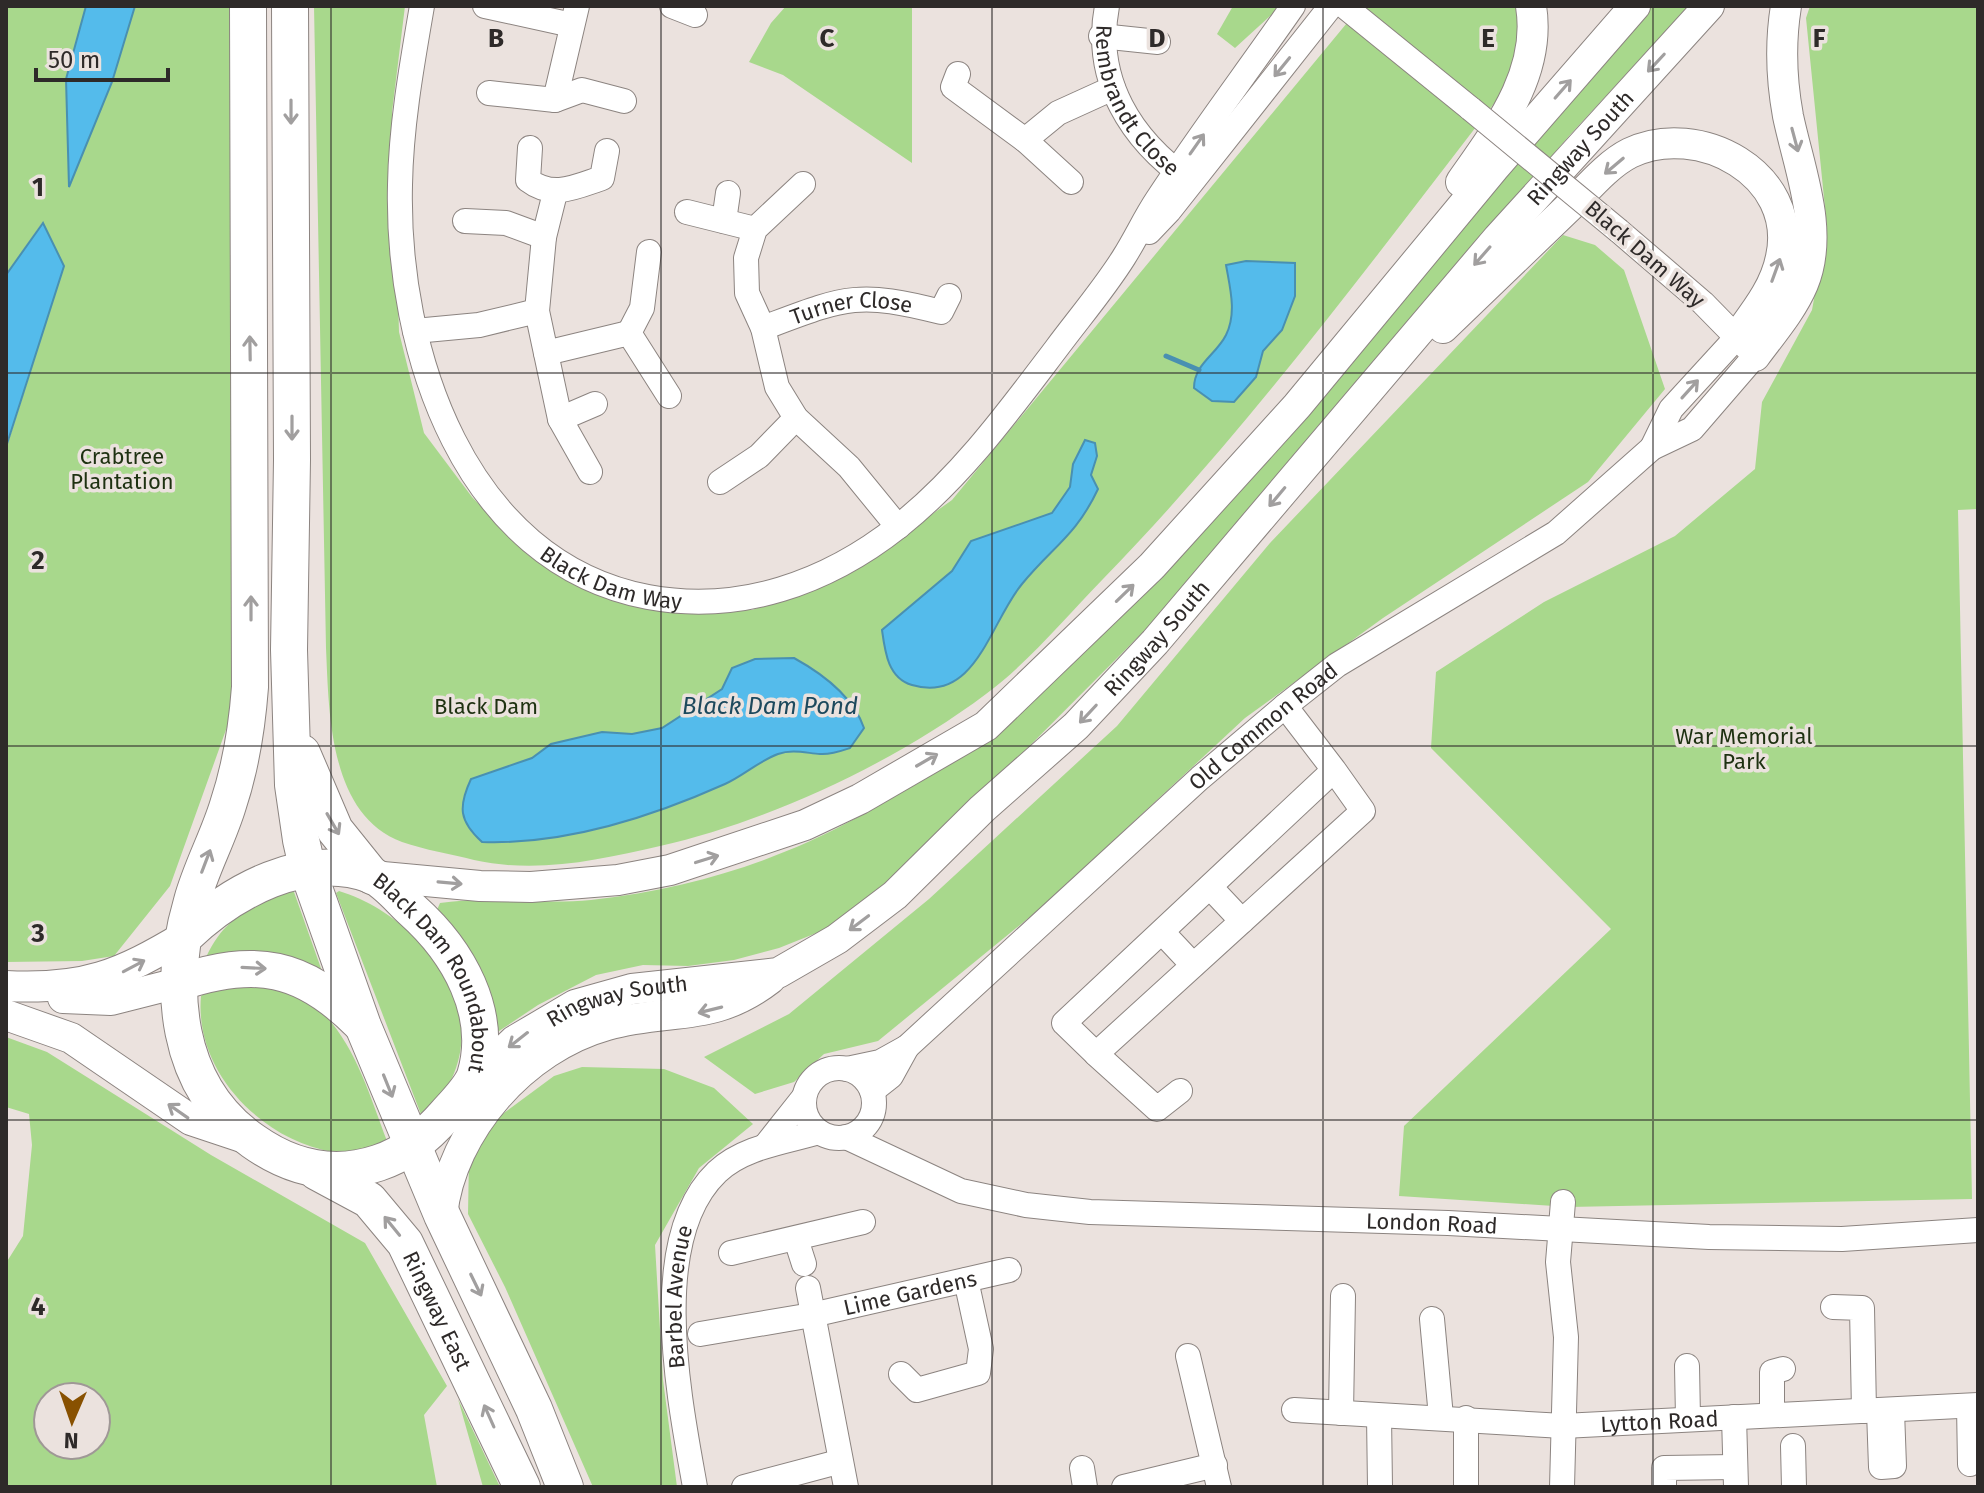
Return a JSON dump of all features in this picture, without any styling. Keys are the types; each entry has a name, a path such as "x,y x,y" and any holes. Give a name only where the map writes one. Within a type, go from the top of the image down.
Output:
{"highway":[{"path":"185,936 192,898 235,784 250,687 248,6"},
{"name":"Ringway East","path":"290,6 292,460 289,650 293,785 308,871 363,1026 412,1146 534,1409 565,1487"},
{"path":"292,727 327,815 372,876"},
{"name":"Black Dam Roundabout","path":"329,869 372,876 436,933 458,963 470,990 479,1026 474,1079 441,1119 412,1146 389,1159 354,1169 310,1169 274,1154 250,1139 213,1103 199,1081 183,1036 178,983 185,936 211,913 250,888 308,871 329,869"},
{"path":"178,983 233,968 277,971 320,989 363,1026"},
{"name":"Ringway East","path":"310,1169 369,1200 405,1243 522,1487"}],"main road":[{"path":"1297,406 1463,178 1509,109 1533,54 1531,6"},
{"path":"372,876 480,886 558,886 618,880 670,870 742,848 860,799 986,726 1152,566 1297,406 1494,168 1635,6"},
{"name":"Ringway South","path":"474,1079 530,1030 589,999 632,989 778,973 837,939 895,895 982,809 1076,726 1155,642 1311,456 1586,139 1709,6"},
{"path":"1746,346 1790,308 1804,282 1810,257 1811,219 1781,63 1786,6"},
{"path":"1311,456 1597,180 1628,154 1647,147 1674,142 1703,144 1733,156 1767,188 1779,215 1781,257 1746,346"},
{"path":"18,987 109,977 185,936"},
{"path":"442,1215 446,1185 468,1135 512,1083 547,1055 606,1025 721,1007 756,990 778,973"},
{"path":"18,987 76,1001 93,1001 129,997 178,983"},
{"path":"6,1015 71,1038 105,1058 191,1120 250,1139"}],"street":[{"name":"Black Dam Way","path":"422,6 400,184 404,252 415,331 454,445 477,481 506,517 541,550 587,578 633,594 669,601 712,603 751,598 798,585 847,563 898,527 958,470 1185,177 1331,6"},
{"path":"485,6 575,16 555,100"},
{"name":"Rembrandt Close","path":"1107,6 1101,36 1113,88 1146,145 1185,177"},
{"name":"Black Dam Way","path":"1185,177 1293,6"},
{"name":"Black Dam Way","path":"1344,6 1619,231 1746,346"},
{"path":"1101,36 1158,42"},
{"path":"958,74 953,87 1025,140 1071,182"},
{"path":"1025,140 1058,113 1113,88"},
{"path":"489,93 555,100 582,90 624,101"},
{"path":"530,148 528,180 542,190 555,193 602,178 607,151"},
{"path":"687,212 755,229 803,184"},
{"path":"555,193 544,237 537,311 560,419 590,472"},
{"path":"724,221 728,193"},
{"path":"465,221 506,223 544,237"},
{"name":"Turner Close","path":"755,229 746,258 747,293 763,328 777,387 796,418 849,467 898,527"},
{"path":"629,333 642,308 649,252"},
{"name":"Turner Close","path":"763,328 847,299 884,299 941,314"},
{"path":"415,331 479,325 537,311"},
{"path":"546,353 584,334 629,333"},
{"path":"629,333 669,396"},
{"name":"Old Common Road","path":"847,1069 880,1062 907,1047 1200,778 1337,665 1556,533 1652,448 1671,409 1746,346"},
{"path":"560,419 595,404"},
{"path":"720,482 755,465 796,418"},
{"path":"1096,1054 1363,811 1285,706"},
{"path":"1180,1091 1157,1109 1064,1023 1334,770"},
{"path":"1210,887 1242,921"},
{"path":"1162,932 1193,965"},
{"name":"Old Common Road","path":"872,1102 907,1047"},
{"path":"872,1102 866,1125 846,1137 819,1132 805,1114 804,1097 813,1078 824,1071 847,1069 862,1076 872,1102 882,1142 896,1161"},
{"name":"Barbel Avenue","path":"766,1145 804,1097"},
{"name":"Barbel Avenue","path":"695,1487 673,1351 678,1261 690,1213 717,1172 766,1145 819,1132"},
{"name":"London Road","path":"846,1137 873,1153 961,1191 1090,1212 1842,1239 1978,1230"},
{"path":"1562,1487 1566,1337 1558,1262 1563,1202"},
{"path":"731,1253 863,1222"},
{"path":"796,1239 804,1264"},
{"name":"Lime Gardens","path":"700,1334 812,1315 1009,1270"},
{"path":"901,1374 917,1390 978,1373 981,1349 966,1280"},
{"path":"808,1288 838,1462 846,1487"},
{"path":"1341,1413 1343,1296"},
{"path":"1833,1307 1862,1308 1878,1411"},
{"path":"1432,1319 1466,1487"},
{"path":"1124,1487 1217,1476 1188,1356"},
{"path":"1687,1366 1688,1418"},
{"path":"1772,1415 1772,1372 1783,1369"},
{"path":"1970,1464 1974,1406"},
{"name":"Lytton Road","path":"1294,1410 1454,1417 1563,1426 1974,1406"},
{"path":"1379,1416 1380,1487"},
{"path":"1664,1487 1664,1468 1735,1477 1734,1417"},
{"path":"1793,1446 1794,1487"},
{"path":"744,1487 838,1462"}],"green space":[{"name":"Crabtree Plantation","path":"6,6 233,6 240,369 232,713 170,886 114,956 82,961 6,962 6,449 64,266 42,223 6,275"},
{"name":"Black Dam","path":"314,6 405,6 392,112 399,332 424,433 472,497 528,555 595,592 665,610 752,610 851,572 952,500 1361,6 1516,6 1519,31 1514,64 1499,97 1308,344 1156,522 1002,682 950,719 872,766 788,805 660,846 568,864 521,866 474,860 420,847 402,842 378,829 360,809 347,786 338,759 332,731 326,648"},
{"path":"786,6 912,6 912,163 783,75 749,62 771,23"},
{"path":"1233,6 1281,6 1235,48 1217,34"},
{"path":"1651,6 1689,6 1569,136 1154,621 920,856 829,928 779,948 734,960 688,966 643,965 596,975 538,1005 496,1033 437,910 440,903 591,900 651,891 758,862 856,818 903,791 998,725"},
{"name":"War Memorial Park","path":"1810,6 1978,6 1978,509 1958,510 1972,1199 1569,1207 1399,1196 1404,1126 1611,929 1431,748 1436,672 1544,602 1675,536 1755,469 1762,402 1812,310 1827,228 1806,18"},
{"path":"1563,235 1595,245 1624,270 1665,389 1588,482 1383,618 1245,718 1042,907 878,1041 824,1054 794,1082 755,1094 704,1057 789,1014 929,899 1117,726 1270,543"},
{"path":"339,891 393,918 417,939 437,963 452,989 460,1018 461,1048 452,1078 422,1117 336,893"},
{"path":"294,892 323,974 205,960 220,934 238,916"},
{"path":"220,983 287,988 313,1004 329,1019 363,1077 387,1141 354,1152 333,1152 281,1133 258,1117 221,1076 209,1051 202,1024 201,996"},
{"path":"6,1037 47,1052 211,1155 365,1243 447,1386 424,1415 437,1487 6,1487 6,1263 23,1236 32,1145 29,1114 6,1107"},
{"path":"582,1067 664,1069 714,1088 753,1124 699,1168 655,1245 663,1380 677,1487 593,1487 505,1287 468,1214 469,1158 496,1119 554,1076"},
{"path":"458,1399 500,1487 483,1487"}],"water":[{"path":"86,6 135,6 112,82 69,187 66,79"},
{"path":"43,223 64,266 6,447 6,275"},
{"path":"1246,261 1295,263 1295,296 1282,330 1263,351 1256,377 1234,402 1212,401 1194,388 1195,380 1201,366 1222,342 1229,327 1232,300 1226,265"},
{"name":"Black Dam Pond","path":"1085,440 1095,443 1097,456 1091,475 1098,489 1072,530 1022,584 979,656 952,683 934,688 904,682 889,663 882,630 952,571 971,541 1052,513 1070,487 1073,464"},
{"name":"Black Dam Pond","path":"794,658 826,679 845,696 859,716 864,728 850,748 828,754 778,754 732,781 667,808 575,834 513,842 482,842 465,820 464,798 471,779 532,758 551,744 602,732 632,734 662,728 722,689 732,668 755,659"}],"waterway":[{"path":"1166,356 1199,370"}]}
